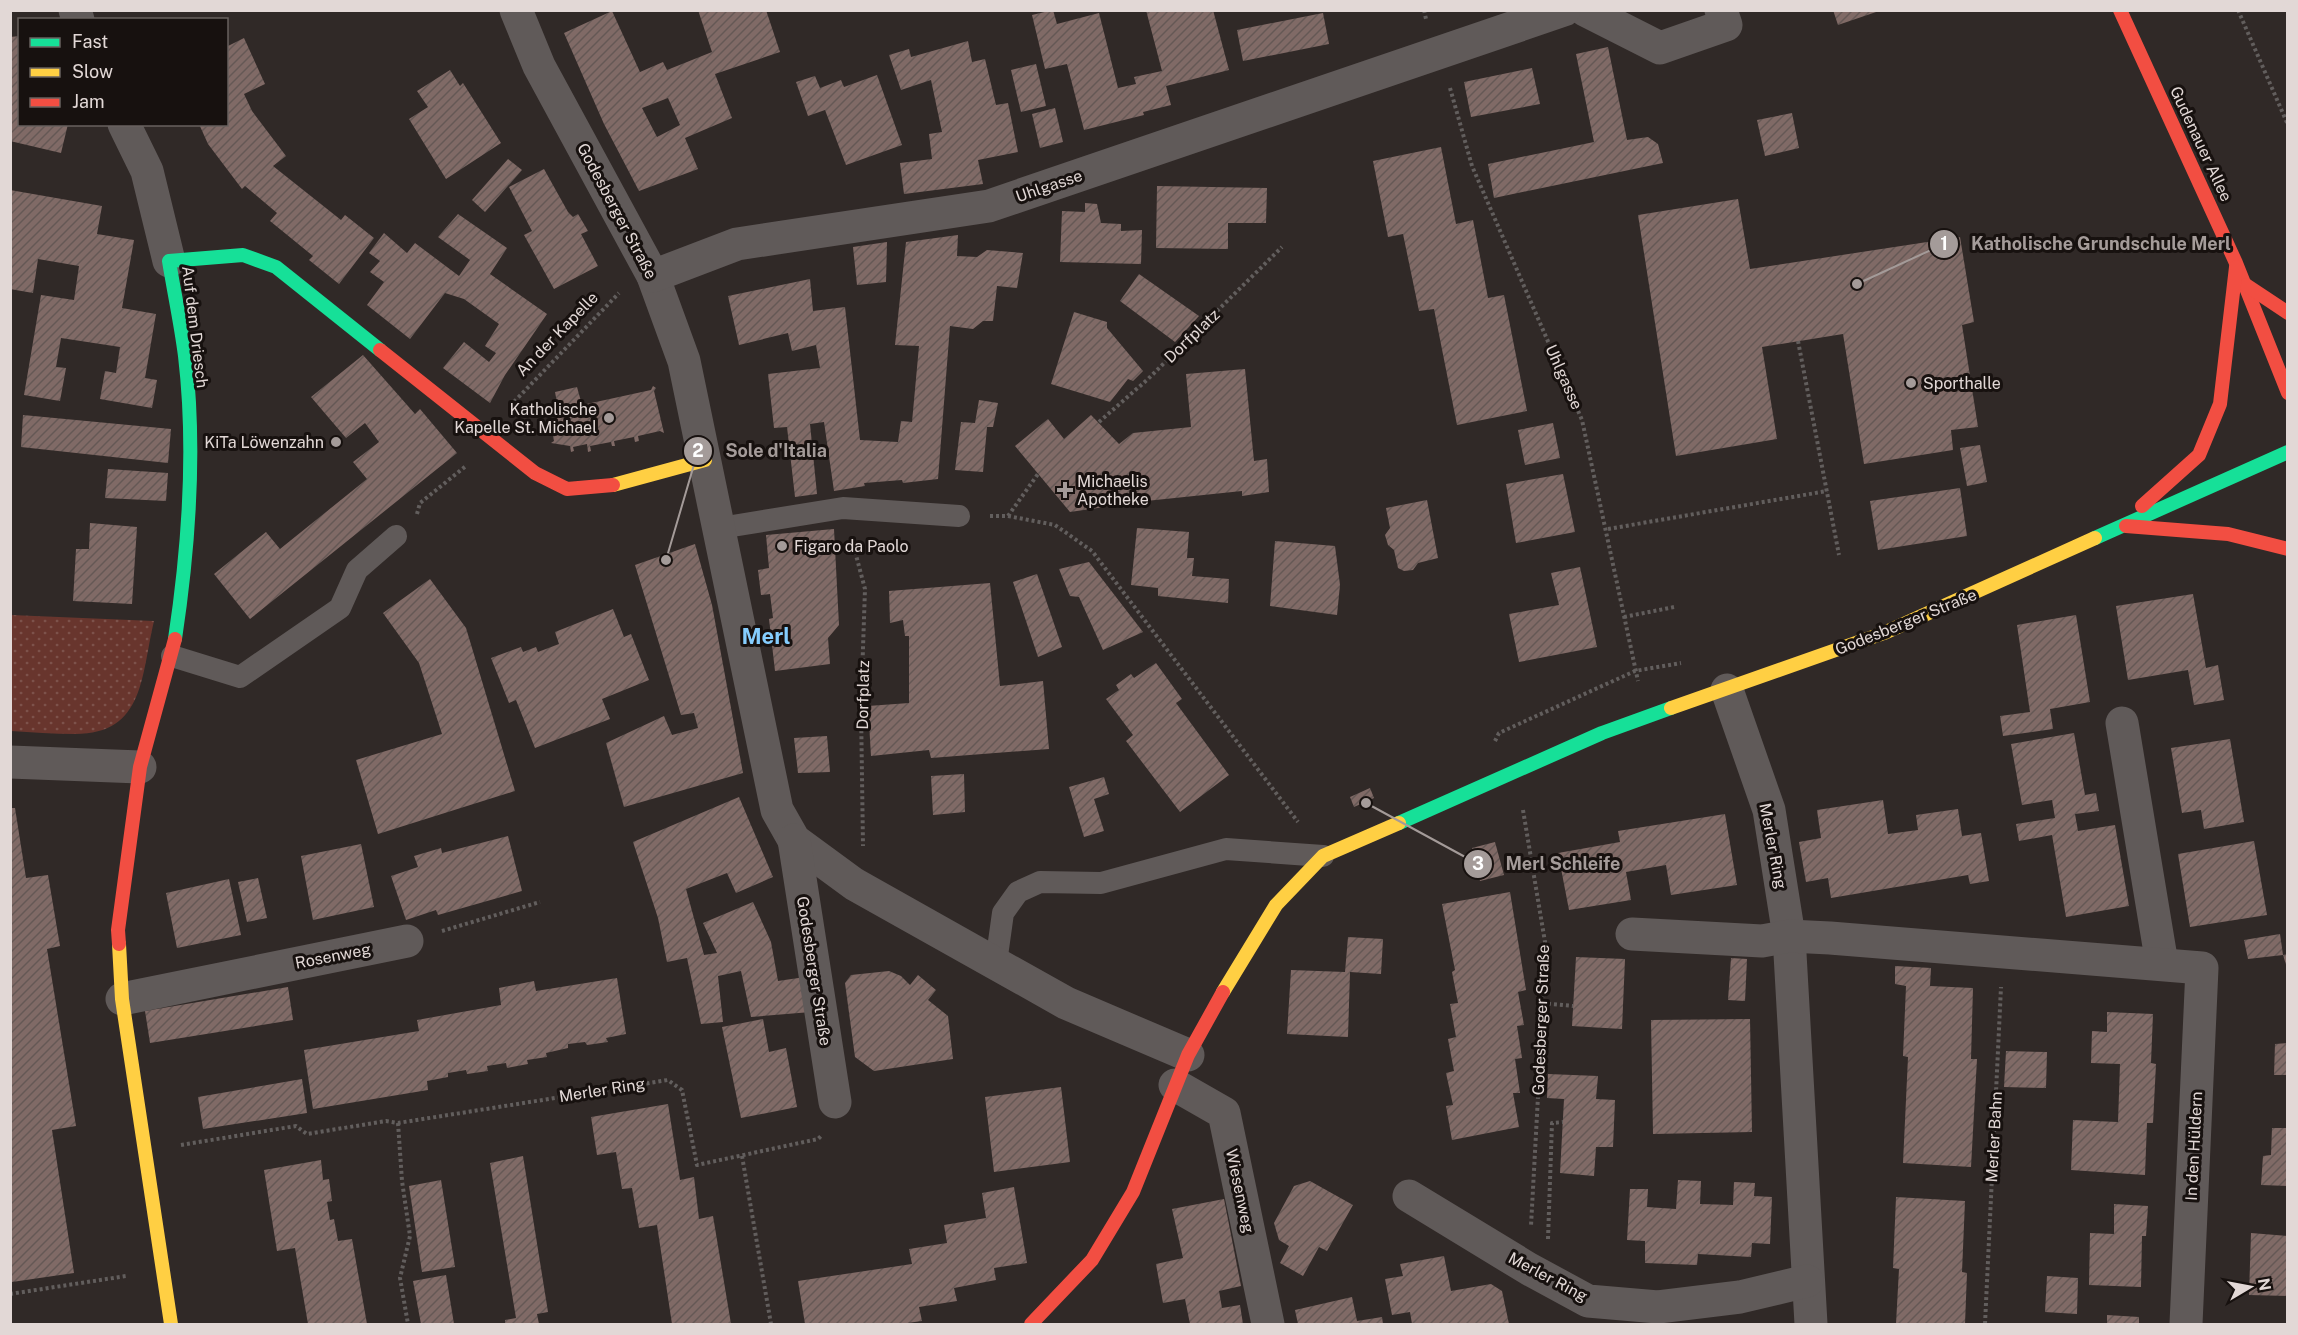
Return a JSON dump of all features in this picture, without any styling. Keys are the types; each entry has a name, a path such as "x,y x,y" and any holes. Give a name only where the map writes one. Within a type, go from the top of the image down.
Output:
{"street":[{"name":"Godesberger Straße","path":"516,10 539,66 650,270 684,361 777,810 794,840 835,1102"},
{"name":"Uhlgasse","path":"650,270 736,244 989,206 1564,10"},
{"path":"1585,10 1659,48 1726,25 1721,10"},
{"name":"Gudenauer Allee","path":"2120,10 2246,285 2288,393"},
{"path":"125,126 147,171 169,261"},
{"name":"Auf dem Driesch","path":"140,767 172,656 180,604 191,456 185,356 169,261 243,255 276,267 489,438"},
{"path":"2121,525 2199,455 2220,404 2236,263"},
{"path":"2246,285 2288,313"},
{"path":"489,438 535,473 567,489 604,487 705,460"},
{"name":"Godesberger Straße","path":"794,840 854,885 1066,1003 1188,1055 1242,958 1276,905 1323,856 1516,774 1602,734 1884,633 2288,452"},
{"path":"2121,525 2219,533 2264,540 2288,549"},
{"name":"Merler Ring","path":"1727,690 1769,810 1789,936 1811,1324"},
{"path":"1632,934 1762,940 1789,936 2002,950 2162,964 2122,723"},
{"path":"10,762 140,767 118,930 122,999 171,1324"},
{"name":"Rosenweg","path":"122,999 407,941"},
{"name":"In den Hüldern","path":"2162,964 2202,968 2186,1324"},
{"path":"1031,1324 1092,1260 1133,1192 1188,1055"},
{"name":"Wiesenweg","path":"1175,1085 1224,1113 1268,1324"},
{"name":"Merler Ring","path":"1409,1196 1538,1274 1588,1300 1658,1307 1740,1297 1807,1281"}],"lane":[{"path":"720,528 843,508 959,516"},
{"path":"172,656 240,677 340,608 357,570 396,536"},
{"name":"Godesberger Straße","path":"996,963 1003,913 1018,892 1040,882 1101,884 1226,849 1323,856"}],"path":[{"path":"2238,10 2288,125"},
{"name":"Uhlgasse","path":"1434,53 1455,98 1472,166 1582,420 1608,529 1646,717"},
{"name":"Dorfplatz","path":"1099,422 1148,379 1282,247"},
{"name":"An der Kapelle","path":"396,536 415,522 420,503 489,438 650,270"},
{"path":"1798,341 1839,555"},
{"path":"1008,516 1038,474"},
{"path":"1608,529 1827,492"},
{"name":"Dorfplatz","path":"843,508 865,589 861,707 865,839 854,885"},
{"path":"959,516 1008,516 1055,525 1092,551 1323,856"},
{"path":"1624,616 1674,607"},
{"path":"1464,796 1499,733 1635,671 1691,662"},
{"name":"Godesberger Straße","path":"1516,774 1546,948 1542,1003 1538,1274"},
{"path":"407,941 540,902"},
{"name":"Merler Bahn","path":"1985,1324 2002,950"},
{"path":"1542,1003 1573,1006"},
{"name":"Merler Ring","path":"144,1152 296,1126 307,1134 386,1121 398,1123 668,1080 682,1090 697,1165 818,1139 831,1125 835,1102"},
{"path":"1538,1274 1552,1123 1563,1122"},
{"path":"398,1123 402,1181 410,1236 400,1278 408,1324"},
{"path":"742,1156 771,1324"},
{"path":"10,1294 162,1271"}],"shaded area":[{"path":"11,615 154,621 142,680 136,698 127,712 115,724 98,731 75,734 11,731"}],"building":[{"path":"698,10 766,10 780,52 715,74 732,118 685,138 698,169 639,191 604,124 564,33 612,11 640,72 663,62 667,70 712,52","holes":["668,98 680,125 657,137 642,108"]},
{"path":"1053,10 1057,24 1099,13 1118,88 1136,84 1134,77 1162,71 1146,10 1213,10 1229,70 1166,86 1171,105 1143,112 1144,115 1084,130 1067,64 1045,69 1032,15"},
{"path":"1833,10 1879,10 1879,11 1838,25"},
{"path":"1323,13 1329,44 1243,61 1237,30"},
{"path":"18,36 18,126 68,126 61,153 10,141 10,37"},
{"path":"244,38 265,84 244,94 252,111 286,156 273,166 341,220 345,215 374,238 339,284 309,260 313,256 270,221 277,213 245,186 242,189 208,144 200,126 228,126 228,46"},
{"path":"968,41 972,62 985,59 996,105 1008,103 1018,152 978,160 983,184 904,194 900,163 932,159 929,134 942,132 931,80 901,90 889,55 909,49 911,57"},
{"path":"1608,47 1627,140 1648,137 1658,144 1663,163 1494,198 1488,164 1594,142 1576,54"},
{"path":"1036,64 1046,106 1021,112 1011,70"},
{"path":"1532,68 1540,104 1471,117 1464,82"},
{"path":"450,70 460,86 463,83 501,143 446,179 409,119 428,107 417,91"},
{"path":"877,75 902,145 846,165 825,110 808,116 796,82 815,76 820,88 841,80 844,87"},
{"path":"1055,108 1063,142 1040,148 1032,114"},
{"path":"1792,113 1799,148 1765,156 1757,120"},
{"path":"1441,147 1456,224 1473,220 1488,298 1504,295 1527,411 1457,425 1434,309 1419,311 1403,234 1388,237 1373,161"},
{"path":"508,159 522,170 485,212 472,200"},
{"path":"544,169 568,212 573,217 578,214 588,231 581,234 598,266 554,289 524,235 532,231 509,187"},
{"path":"1157,186 1267,188 1266,223 1228,223 1228,249 1156,248"},
{"path":"10,190 102,206 97,234 134,240 122,308 156,314 145,378 157,380 152,408 100,399 105,371 116,373 120,347 61,338 56,367 66,368 60,401 24,395 41,295 74,300 79,266 38,259 33,293 10,289"},
{"path":"1738,199 1750,269 1960,237 1974,322 1962,325 1978,427 1951,430 1953,450 1864,464 1843,334 1762,347 1777,439 1676,456 1638,215"},
{"path":"1085,203 1097,204 1101,223 1121,224 1121,231 1142,230 1141,264 1060,262 1062,211 1085,212"},
{"path":"458,214 507,248 490,274 547,314 505,375 490,403 443,368 464,342 489,362 496,353 485,346 499,324 464,299 445,293 410,339 367,305 384,282 370,272 380,261 369,253 384,233 407,253 415,243 459,276 470,260 438,237"},
{"path":"958,235 957,256 977,257 987,250 1023,253 1017,288 997,286 993,321 983,321 973,329 950,326 938,479 903,483 902,480 864,483 865,486 834,491 824,422 810,424 817,494 795,497 787,427 774,428 768,374 820,368 816,345 792,351 788,333 739,345 728,296 810,279 813,311 845,307 860,440 898,442 901,421 912,422 919,346 895,345 906,242"},
{"path":"887,242 886,282 857,285 853,247"},
{"path":"1139,274 1199,316 1175,342 1120,301"},
{"path":"1074,312 1107,322 1107,328 1143,371 1133,381 1128,379 1110,402 1051,384"},
{"path":"363,355 415,414 420,409 457,453 250,619 214,574 266,532 280,549 367,479 353,462 379,442 365,423 346,438 311,397"},
{"path":"1245,369 1254,461 1267,459 1269,492 1242,496 1242,491 1070,512 1015,446 1048,419 1064,439 1091,415 1119,444 1133,433 1191,427 1186,374"},
{"name":"Katholische Kapelle St. Michael","path":"653,386 656,388 654,391 664,433 660,431 638,436 639,441 635,442 634,437 614,441 615,446 612,446 611,442 590,446 591,451 588,452 587,444 573,447 574,451 571,452 570,446 551,443 554,441 551,426 546,425 547,421 552,423 562,414 559,413 555,392 577,387 582,405 651,390"},
{"path":"979,400 998,403 993,427 987,427 983,472 955,470 961,422 975,423"},
{"path":"23,415 171,429 168,463 21,447"},
{"path":"1553,423 1560,458 1525,465 1518,430"},
{"path":"1980,445 1987,482 1967,486 1960,448"},
{"path":"108,469 168,473 166,501 105,498"},
{"path":"1563,474 1575,532 1516,543 1506,484"},
{"path":"1960,488 1967,536 1878,550 1870,501"},
{"path":"1427,500 1438,558 1418,563 1413,570 1404,571 1398,568 1394,550 1388,545 1385,535 1390,528 1386,508"},
{"path":"90,523 137,527 132,604 73,601 76,549 89,549"},
{"path":"1137,528 1189,532 1187,558 1194,558 1192,576 1229,579 1228,603 1158,596 1158,588 1131,585"},
{"path":"834,529 839,625 828,638 830,664 775,671 769,619 773,618 770,594 761,595 758,570 769,568 766,535"},
{"path":"1275,541 1335,546 1340,585 1337,615 1270,606"},
{"path":"695,544 712,605 743,773 624,807 606,743 664,716 672,735 698,728 694,713 681,715 635,565"},
{"path":"1089,562 1143,632 1103,650 1079,597 1070,596 1059,569"},
{"path":"1580,567 1597,647 1519,662 1509,614 1559,605 1551,573"},
{"path":"1037,574 1062,647 1038,657 1013,582"},
{"path":"430,579 466,628 515,791 378,834 356,760 442,734 419,663 383,613"},
{"path":"990,583 1000,686 1043,681 1049,749 931,758 929,750 871,756 868,706 909,703 909,636 905,636 903,620 890,623 889,591"},
{"path":"2193,594 2206,668 2218,665 2224,700 2194,705 2188,670 2128,680 2116,606"},
{"path":"613,609 624,637 631,634 649,680 602,699 610,719 535,748 516,700 509,703 491,658 521,647 523,652 536,647 538,652 559,644 555,632"},
{"path":"2076,615 2090,702 2050,709 2053,729 2003,736 2000,716 2030,712 2017,625"},
{"path":"1156,663 1182,699 1176,703 1229,775 1180,812 1126,741 1133,735 1106,699 1119,690 1116,685 1131,674 1134,678"},
{"path":"2074,733 2085,795 2096,793 2099,811 2075,814 2078,831 2115,825 2129,906 2066,917 2052,835 2019,841 2016,824 2055,818 2052,800 2022,805 2011,744"},
{"path":"827,736 830,772 798,773 794,738"},
{"path":"2230,739 2244,822 2204,829 2201,810 2182,813 2171,748"},
{"path":"964,774 965,812 933,815 931,776"},
{"path":"1104,777 1109,794 1094,799 1104,831 1084,837 1069,787"},
{"path":"1370,788 1374,798 1354,807 1350,797"},
{"path":"739,797 773,877 736,893 727,873 686,889 704,955 717,953 703,923 753,902 771,942 778,981 805,977 811,1012 751,1017 741,971 718,976 723,1022 701,1024 687,958 667,962 658,918 633,842"},
{"path":"1883,800 1888,834 1918,830 1916,815 1958,809 1962,836 1981,833 1989,881 1970,884 1968,875 1831,898 1828,878 1806,882 1799,842 1821,838 1817,810"},
{"path":"10,808 15,808 26,878 48,875 60,946 47,949 76,1126 52,1130 74,1273 12,1282"},
{"path":"1725,814 1737,885 1671,895 1666,865 1626,872 1631,900 1569,910 1558,853 1620,842 1618,831"},
{"path":"508,836 522,891 438,915 436,910 406,920 391,876 418,867 414,856 441,848 442,853"},
{"path":"2254,841 2267,915 2190,927 2178,854"},
{"path":"1495,842 1504,875 1480,881 1472,848"},
{"path":"361,844 374,907 313,920 301,856"},
{"path":"258,878 267,918 247,922 238,882"},
{"path":"229,879 241,935 177,948 166,893"},
{"path":"1510,892 1526,990 1518,992 1524,1025 1517,1026 1522,1058 1515,1059 1520,1093 1513,1093 1519,1127 1452,1140 1446,1106 1453,1105 1446,1073 1454,1071 1448,1039 1456,1037 1450,1004 1458,1003 1452,972 1455,970 1442,904"},
{"path":"2280,934 2283,955 2248,959 2244,940"},
{"path":"1348,937 1383,939 1381,974 1350,972 1348,1037 1287,1034 1291,970 1345,972"},
{"path":"2288,954 2288,971 2283,955"},
{"path":"1576,957 1625,959 1622,1029 1572,1026"},
{"path":"1731,958 1747,959 1745,1001 1728,1000"},
{"path":"1895,966 1931,968 1930,986 1973,988 1971,1059 1977,1059 1971,1167 1903,1163 1908,1057 1903,1056 1906,986 1895,984"},
{"path":"889,971 901,976 910,985 918,975 936,990 928,1000 948,1016 953,1059 874,1071 855,1057 845,983 851,975"},
{"path":"617,978 626,1034 606,1038 608,1042 587,1045 585,1042 568,1044 568,1048 546,1053 547,1057 527,1060 528,1064 507,1068 506,1063 487,1066 488,1071 467,1074 466,1070 448,1073 448,1077 427,1081 428,1090 313,1109 304,1050 419,1031 417,1020 501,1005 499,988 534,981 536,991"},
{"path":"288,987 293,1020 150,1043 145,1011"},
{"path":"2107,1012 2153,1014 2151,1063 2156,1064 2153,1123 2147,1123 2145,1175 2071,1170 2073,1120 2118,1122 2120,1064 2091,1063 2092,1031 2107,1032"},
{"path":"763,1019 769,1052 786,1048 797,1107 741,1118 722,1027"},
{"path":"1750,1019 1752,1132 1653,1134 1651,1020"},
{"path":"2288,1043 2288,1075 2274,1075 2275,1044"},
{"path":"2006,1051 2047,1052 2046,1088 2004,1087"},
{"path":"1548,1074 1598,1076 1596,1099 1615,1100 1613,1147 1596,1147 1594,1176 1560,1173 1564,1099 1547,1098"},
{"path":"302,1079 307,1113 203,1129 198,1097"},
{"path":"1061,1087 1070,1162 994,1172 985,1097"},
{"path":"668,1104 680,1180 694,1177 699,1219 713,1216 731,1324 672,1324 657,1225 639,1228 632,1188 622,1189 616,1152 597,1155 591,1117"},
{"path":"2272,1128 2288,1128 2288,1186 2261,1185 2263,1156 2271,1155"},
{"path":"523,1156 548,1312 537,1314 539,1324 505,1324 505,1320 516,1318 490,1163"},
{"path":"321,1160 323,1180 329,1179 332,1201 327,1202 330,1220 334,1219 338,1241 352,1239 367,1324 308,1324 295,1248 277,1251 264,1170"},
{"path":"441,1180 455,1267 422,1272 409,1186"},
{"path":"1678,1180 1701,1181 1700,1204 1733,1205 1734,1182 1755,1183 1754,1196 1772,1197 1770,1244 1752,1243 1751,1257 1698,1254 1697,1265 1645,1263 1645,1241 1627,1240 1630,1189 1648,1189 1647,1207 1676,1209"},
{"path":"1310,1181 1353,1205 1327,1251 1319,1247 1303,1276 1280,1263 1289,1246 1279,1240 1274,1223 1294,1186"},
{"path":"1014,1187 1027,1263 994,1268 996,1280 954,1288 957,1301 919,1307 922,1321 900,1324 805,1324 798,1281 912,1264 909,1249 947,1243 944,1225 986,1218 982,1193"},
{"path":"1896,1197 1965,1201 1962,1272 1967,1273 1965,1324 1896,1324 1899,1269 1893,1268"},
{"path":"1224,1199 1241,1286 1219,1291 1222,1308 1240,1305 1243,1324 1190,1324 1185,1299 1163,1303 1156,1264 1183,1258 1172,1209"},
{"path":"2114,1204 2148,1206 2146,1236 2142,1236 2141,1287 2089,1285 2090,1233 2114,1234"},
{"path":"2251,1233 2288,1236 2288,1296 2249,1295"},
{"path":"1444,1256 1451,1291 1491,1284 1502,1291 1509,1324 1412,1324 1410,1312 1392,1315 1385,1279 1403,1276 1400,1264"},
{"path":"446,1275 454,1324 421,1324 413,1281"},
{"path":"2047,1276 2078,1278 2077,1314 2045,1312"},
{"path":"1352,1297 1357,1321 1382,1317 1383,1324 1298,1324 1295,1310"},
{"path":"2107,1315 2139,1317 2139,1324 2107,1324"}],"traffic: fast":[{"path":"175,639 187,533 190,426 182,332 169,261 243,255 276,267 380,350"},
{"path":"2095,538 2288,452"},
{"path":"1399,823 1602,733 1671,708"}],"traffic: slow":[{"path":"613,485 705,460"},
{"path":"1671,708 1884,633 2095,538"},
{"path":"1223,992 1276,905 1323,856 1399,823"},
{"path":"119,944 122,999 171,1324"}],"traffic: jam":[{"path":"2120,10 2236,263 2288,393"},
{"path":"2142,506 2199,455 2220,404 2236,267"},
{"path":"2246,285 2288,313"},
{"path":"380,350 535,473 567,489 613,485"},
{"path":"2126,526 2228,534 2288,549"},
{"path":"119,944 118,930 140,767 175,639"},
{"path":"1031,1324 1092,1260 1133,1192 1188,1055 1223,992"}],"place":[{"name":"Katholische Grundschule Merl","path":"1857,284"},
{"name":"Sporthalle","path":"1911,383"},
{"name":"Katholische Kapelle St. Michael","path":"609,418"},
{"name":"KiTa Löwenzahn","path":"336,442"},
{"name":"Michaelis Apotheke","path":"1065,490"},
{"name":"Figaro da Paolo","path":"782,546"},
{"name":"Sole d'Italia","path":"666,560"},
{"name":"Merl Schleife","path":"1366,803"}],"district":[{"name":"Merl","path":"766,636"}]}
